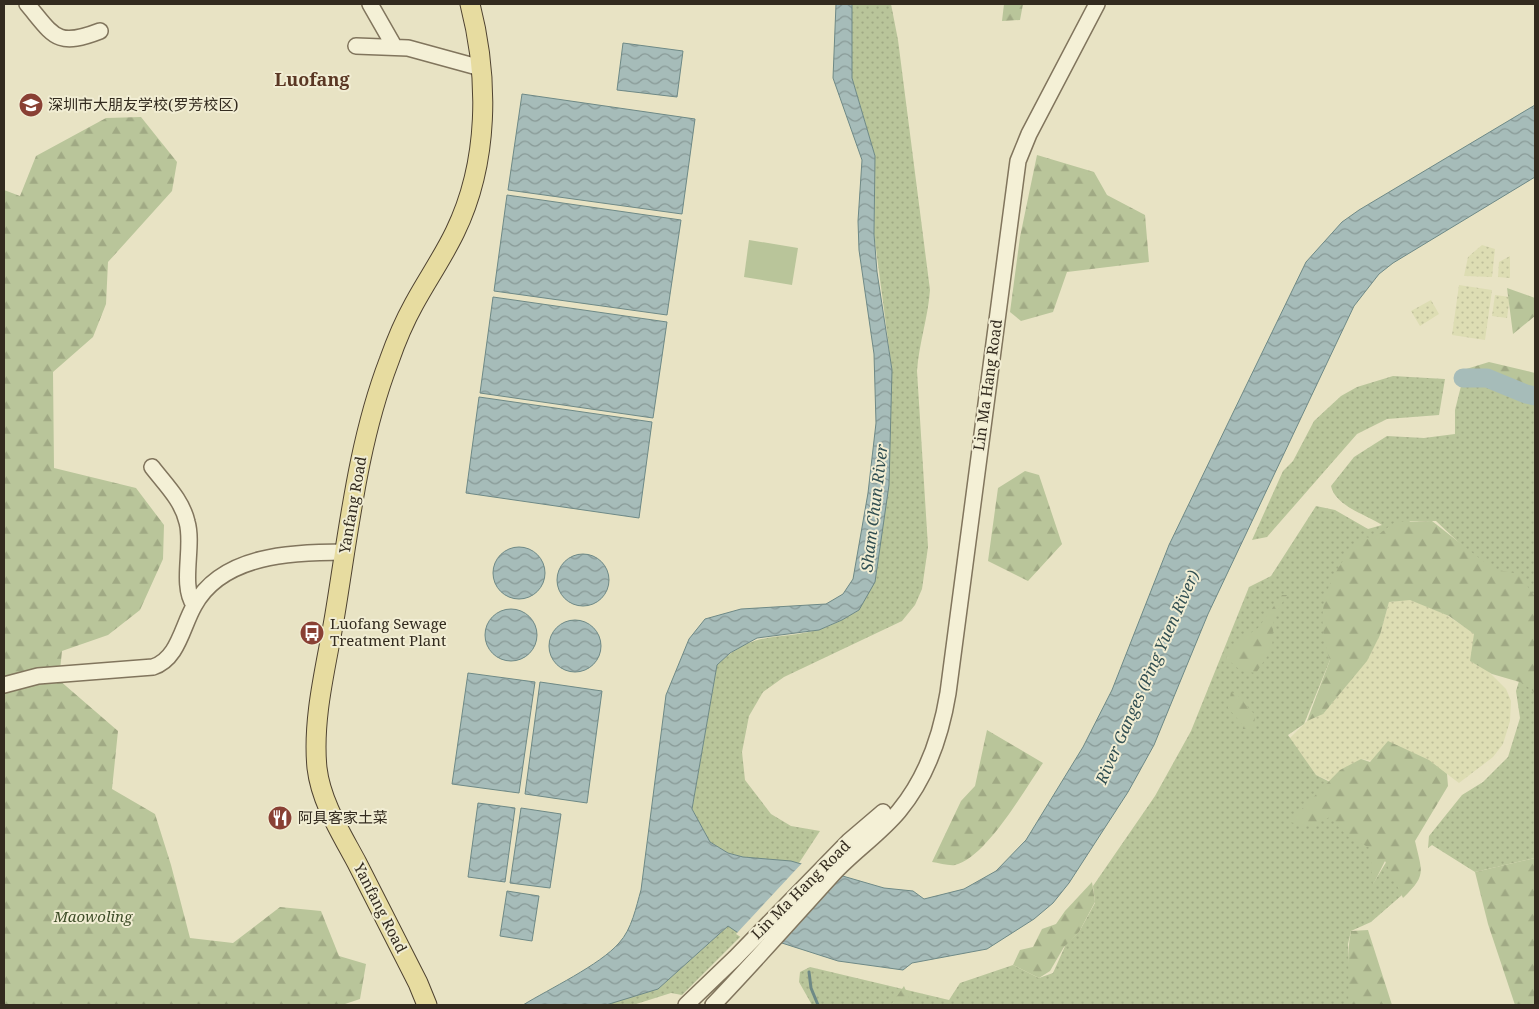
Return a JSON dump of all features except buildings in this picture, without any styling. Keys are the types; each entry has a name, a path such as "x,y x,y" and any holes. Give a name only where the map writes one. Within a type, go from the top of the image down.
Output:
{"main road":[{"name":"Yanfang Road","path":"426,1005 418,983 330,810 318,769 319,716 359,466 387,365 413,306 455,232 474,179 482,124 481,68 470,4"}],"street":[{"path":"27,4 46,27 58,37 79,39 100,31"},
{"path":"370,4 394,46"},
{"name":"Lin Ma Hang Road","path":"713,1005 834,865 849,841 919,779 932,755 943,722 1018,161 1029,134 1097,4"},
{"path":"356,46 394,46 481,68"},
{"path":"152,467 172,492 187,520 190,544 188,583 189,593 194,605"},
{"path":"4,684 38,676 153,667 163,664 172,654 194,605 212,584 227,573 253,562 300,553 345,552"},
{"name":"Lin Ma Hang Road","path":"686,1005 741,950 834,865"}],"green space":[{"path":"852,4 891,4 898,40 930,290 917,371 928,547 922,589 915,605 902,621 784,677 763,692 749,716 742,752 745,780 771,814 791,826 820,831 799,863 743,857 728,853 710,842 692,809 717,665 731,653 755,641 821,629 859,610 892,370 874,234 875,156 852,78"},
{"path":"1004,4 1023,4 1020,20 1002,21"},
{"name":"Maowoling","path":"141,117 177,162 172,191 108,262 106,304 93,337 53,372 54,468 136,488 164,525 163,559 140,610 108,635 62,651 59,680 118,731 112,789 155,814 171,865 190,938 233,943 280,907 321,911 339,956 366,964 360,999 342,1005 5,1005 4,1002 4,190 20,196 36,156 106,118"},
{"path":"1037,155 1094,172 1107,195 1145,215 1149,262 1067,272 1053,312 1021,321 1010,312 1020,237"},
{"path":"749,240 798,248 792,285 744,277"},
{"path":"1482,245 1495,249 1492,277 1464,276 1468,257"},
{"path":"1510,256 1510,278 1498,277 1499,262"},
{"path":"1459,285 1492,290 1485,340 1452,335"},
{"path":"1507,288 1535,298 1535,316 1513,334"},
{"path":"1495,295 1510,297 1507,318 1492,316"},
{"path":"1431,300 1439,314 1420,326 1411,311"},
{"path":"1489,362 1535,373 1535,389 1463,370"},
{"path":"1393,376 1445,379 1439,415 1387,419 1357,434 1267,537 1252,540 1283,471 1293,461 1314,421 1341,396 1357,387"},
{"path":"1463,378 1487,378 1526,394 1535,395 1535,606 1487,569 1436,521 1410,521 1330,660 1304,724 1288,735 1316,775 1332,783 1373,849 1373,884 1388,859 1402,895 1371,922 1351,931 1348,944 1351,1005 812,1005 799,982 800,972 810,967 949,1000 960,983 1013,965 1039,978 1053,973 1066,944 1079,932 1095,903 1093,886 1155,796 1191,731 1249,587 1271,576 1316,506 1335,510 1368,529 1382,525 1345,504 1334,493 1331,486 1354,457 1387,436 1424,438 1455,434 1455,410"},
{"path":"1025,471 1039,475 1062,544 1028,581 988,561 998,488"},
{"path":"1432,521 1493,569 1519,574 1535,597 1535,693 1523,683 1492,674 1470,661 1474,634 1449,616 1410,600 1389,602 1380,635 1367,661 1323,714 1307,721 1330,660 1325,641 1323,609 1326,594 1340,566 1361,537 1374,538 1395,522"},
{"path":"1282,595 1287,595 1274,616 1272,649 1256,673 1241,671 1226,658 1240,640 1258,628"},
{"path":"1409,599 1445,614 1475,634 1489,672 1506,689 1511,701 1510,721 1503,744 1493,757 1459,783 1447,774 1361,759 1330,781 1316,775 1287,741 1307,721 1330,705 1380,635 1389,602"},
{"path":"1535,628 1535,858 1475,872 1432,845 1428,848 1429,836 1462,795 1483,782 1508,757 1520,718 1516,691"},
{"path":"1231,692 1237,695 1255,715 1254,729 1243,729 1242,724 1228,708"},
{"path":"987,730 1043,763 1004,821 979,850 967,860 955,865 932,862 961,801 975,786"},
{"path":"1388,741 1429,760 1447,774 1448,786 1415,841 1421,867 1419,878 1403,898 1385,861 1373,885 1370,848 1347,836 1330,817 1311,826 1289,822 1340,770 1361,759 1370,762"},
{"path":"1535,858 1535,1005 1515,1005 1488,924 1475,872"},
{"path":"1092,882 1095,902 1079,932 1064,947 1050,971 1039,978 1013,965 1020,950 1033,947 1042,929 1056,924 1065,911"},
{"path":"728,926 743,934 682,995 671,993 633,1005 605,1005 619,997 658,989"},
{"path":"1368,930 1392,1005 1348,1005 1351,931"},
{"path":"904,986 912,1005 891,1005"}],"water":[{"name":"Sham Chun River","path":"836,4 852,4 852,78 875,156 874,234 877,272 892,370 889,485 875,582 859,610 819,630 757,638 730,653 717,665 692,809 710,842 728,853 743,857 791,861 884,888 913,891 924,899 964,889 996,871 1026,840 1083,747 1112,690 1169,545 1306,262 1342,222 1359,210 1535,105 1535,177 1393,263 1379,274 1354,306 1208,614 1154,745 1128,792 1069,883 1053,903 1034,919 987,949 912,963 903,970 838,961 760,936 750,941 728,926 658,989 606,1005 523,1005 600,960 619,943 630,925 641,890 666,695 689,639 705,619 741,609 826,604 843,594 853,579 868,493 876,423 874,354 859,250 858,221 862,160 833,78"},
{"path":"623,43 683,51 677,97 617,90"},
{"path":"522,94 695,119 682,214 508,190"},
{"path":"507,195 681,220 667,315 494,291"},
{"path":"493,297 667,322 653,418 480,393"},
{"path":"479,397 652,422 639,518 466,493"},
{"path":"519,547 533,551 541,559 545,573 541,587 533,595 519,599 505,595 497,587 493,573 497,559 505,551"},
{"path":"583,554 593,556 601,562 607,570 609,580 607,590 601,598 593,604 583,606 573,604 565,598 559,590 557,580 559,570 565,562 573,556"},
{"path":"511,609 521,611 529,617 535,625 537,635 535,645 529,653 521,659 511,661 501,659 493,653 487,645 485,635 487,625 493,617 501,611"},
{"path":"575,620 589,624 597,632 601,646 597,660 589,668 575,672 561,668 553,660 549,646 553,632 561,624"},
{"path":"468,673 535,682 519,793 452,784"},
{"path":"540,682 602,691 587,803 525,794"},
{"path":"478,803 515,808 505,882 468,877"},
{"path":"521,808 561,814 550,888 510,883"},
{"path":"507,891 539,896 532,941 500,936"}],"pier":[{"path":"803,862 822,866 777,944 760,939 750,943 736,934"}],"waterway":[{"name":"River Ganges (Ping Yuen River)","path":"1463,378 1487,378 1535,396"},
{"path":"809,972 811,988 818,1005"}],"place":[{"name":"深圳市大朋友学校(罗芳校区)","path":"31,105"},
{"name":"Luofang Sewage Treatment Plant","path":"312,633"},
{"name":"阿具客家土菜","path":"280,818"}],"district":[{"name":"Luofang","path":"312,80"}]}
